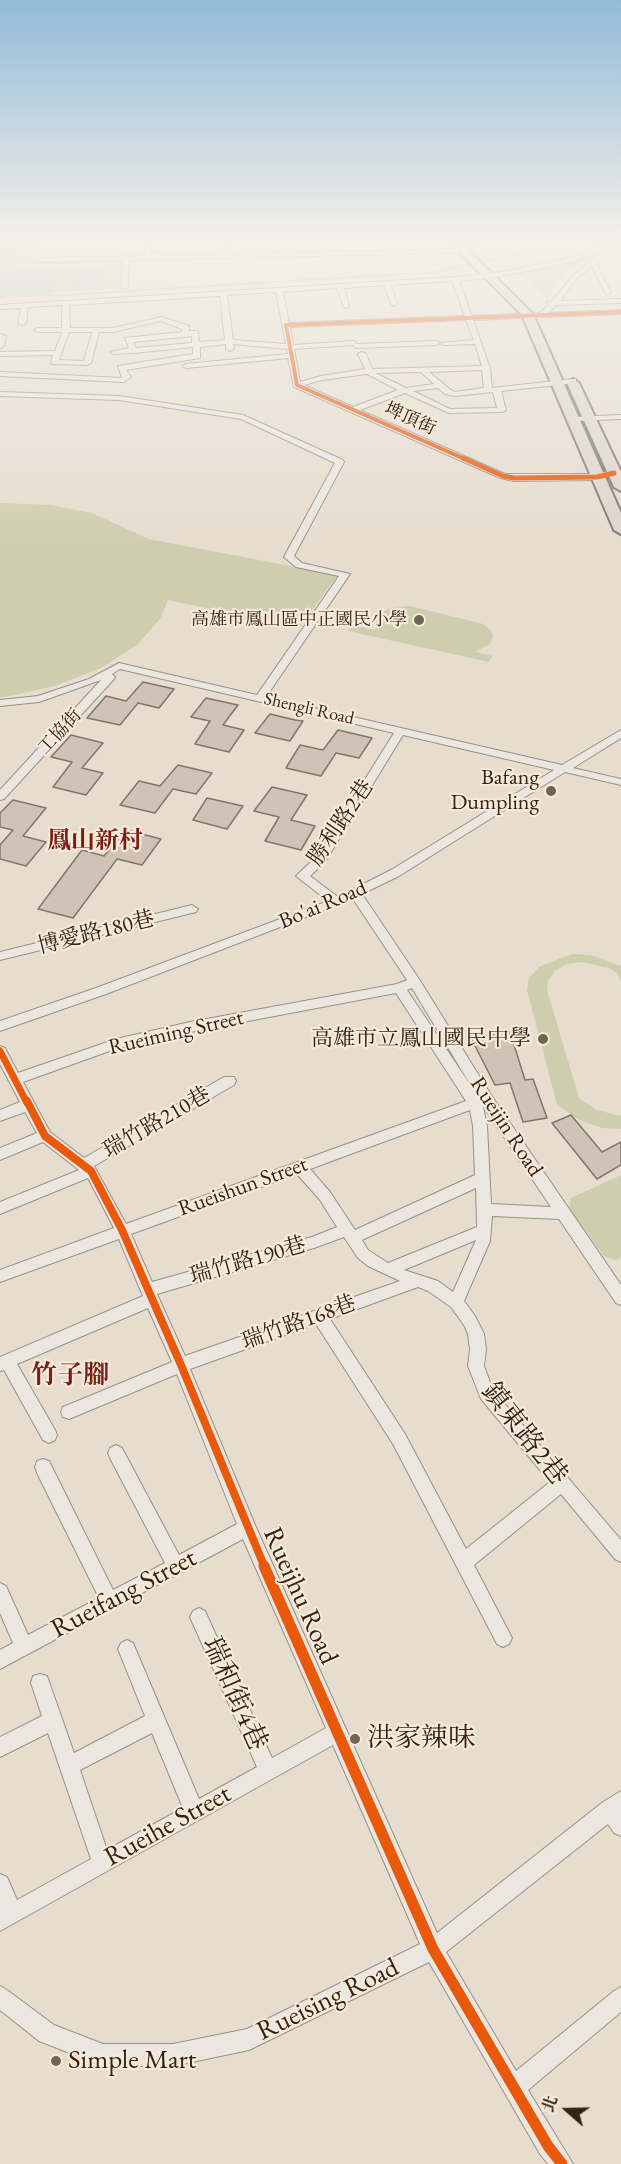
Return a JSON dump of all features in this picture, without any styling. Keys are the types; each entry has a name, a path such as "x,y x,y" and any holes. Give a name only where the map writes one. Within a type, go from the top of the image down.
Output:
{"main road":[{"path":"539,341 621,530"},
{"path":"567,367 621,487"}],"street":[{"path":"61,341 54,362 87,363 93,341"},
{"path":"129,341 134,351"},
{"path":"164,341 167,347"},
{"path":"0,374 124,380 127,377 121,368 197,356 196,341"},
{"path":"288,341 297,385 321,378 372,371 486,368"},
{"path":"134,375 324,345 355,345 478,342 492,389 502,410 444,409 372,371 362,354 355,345 353,341"},
{"path":"114,352 229,342 250,342 290,351"},
{"path":"229,342 232,360"},
{"path":"324,345 329,356"},
{"path":"0,354 57,352"},
{"path":"56,376 63,363"},
{"path":"423,370 451,393 573,381"},
{"name":"埤頂街","path":"297,385 503,476 514,478 597,477 614,472"},
{"path":"352,410 405,390 440,385"},
{"path":"0,394 119,398 243,417 340,462 289,557 299,565 345,574 260,698"},
{"path":"572,419 621,417"},
{"path":"0,703 39,699 64,692 93,681 119,666"},
{"name":"Shengli Road","path":"119,666 621,782"},
{"name":"工協街","path":"0,797 119,666"},
{"name":"勝利路2巷","path":"337,902 302,876 310,872 321,859 401,730"},
{"name":"Bo'ai Road","path":"0,1026 101,991 337,902 395,873 621,733"},
{"name":"Rueijin Road","path":"355,893 415,982 480,1101 563,1213 621,1298"},
{"name":"博愛路180巷","path":"0,956 192,909"},
{"name":"Rueiming Street","path":"16,1079 116,1044 190,1027 399,988 415,982"},
{"path":"300,1167 363,1254 387,1270 442,1291 456,1302 483,1241 485,1230 480,1101 399,988"},
{"name":"Rueijhu Road","path":"0,1051 45,1136 88,1168 122,1230 181,1365 247,1528 433,1948 548,2146 562,2164"},
{"name":"瑞竹路210巷","path":"0,1208 88,1168 229,1081"},
{"name":"Rueishun Street","path":"0,1276 480,1101"},
{"path":"0,1116 28,1105"},
{"path":"0,1154 45,1136"},
{"name":"瑞竹路190巷","path":"4,1363 150,1294 314,1242 350,1234 483,1178"},
{"path":"484,1210 563,1213"},
{"path":"387,1270 485,1230"},
{"name":"瑞竹路168巷","path":"69,1412 181,1365 417,1281"},
{"name":"鎮東路2巷","path":"456,1302 470,1321 476,1334 478,1349 476,1366 487,1394 621,1553"},
{"path":"319,1316 399,1439 503,1638"},
{"path":"4,1363 49,1436"},
{"path":"116,1453 176,1566"},
{"path":"43,1467 110,1602"},
{"path":"464,1562 562,1483"},
{"name":"Rueifang Street","path":"0,1660 247,1528"},
{"path":"0,1592 24,1648"},
{"name":"瑞和街4巷","path":"199,1617 268,1770"},
{"path":"127,1649 194,1810"},
{"path":"40,1683 102,1863"},
{"path":"0,1747 53,1720"},
{"path":"68,1766 157,1720"},
{"name":"Rueihe Street","path":"6,1918 194,1810 336,1733"},
{"name":"Rueising Road","path":"0,1997 47,2033 103,2055 173,2055 249,2039 433,1948 617,1812"},
{"path":"0,1884 6,1918"},
{"path":"514,2087 621,1998"}],"green space":[{"path":"0,503 51,505 92,513 149,539 338,575 299,628 168,600 160,619 137,645 101,668 55,686 0,698"},
{"path":"410,606 483,624 491,630 493,637 490,644 475,652 492,656 489,662 348,631 352,625 377,630 374,624 376,618 383,612 391,608"},
{"path":"572,954 591,955 621,966 621,981 617,973 609,968 582,962 567,964 555,971 548,981 547,990 579,1098 597,1110 621,1116 621,1129 602,1128 579,1120 557,1105 527,990 529,978 539,967"},
{"path":"621,1175 621,1257 616,1260 604,1256 569,1209 571,1198"}],"building":[{"path":"143,682 174,689 159,708 138,703 120,725 87,718 106,696 126,701"},
{"path":"206,698 238,705 223,725 244,730 229,752 195,744 210,721 191,717"},
{"path":"270,714 303,721 290,741 255,733"},
{"path":"338,730 372,738 359,758 336,753 321,776 286,768 300,745 323,750"},
{"path":"71,735 103,743 82,768 103,773 86,795 53,787 72,762 51,757"},
{"path":"178,765 212,773 196,794 173,789 155,813 120,805 139,781 160,786"},
{"path":"272,787 307,795 291,820 315,826 301,850 265,841 279,817 254,811"},
{"path":"207,798 243,806 227,829 193,820"},
{"path":"13,800 46,808 23,836 46,842 26,866 0,859 0,845 13,830 0,827 0,813"},
{"path":"126,830 161,839 142,865 117,859 73,918 38,909 82,850 104,856"},
{"path":"510,1032 525,1080 533,1079 547,1118 523,1122 510,1083 495,1085 471,1038"},
{"path":"571,1115 602,1152 621,1142 621,1165 597,1179 552,1123"}],"cycle path":[{"path":"289,341 297,385 503,476 514,478 597,477 614,473"},
{"path":"0,1051 45,1136 91,1171 122,1230 181,1365 247,1528 433,1949 548,2146 562,2164"}],"place":[{"name":"高雄市鳳山區中正國民小學","path":"419,620"},
{"name":"Bafang Dumpling","path":"551,791"},
{"name":"高雄市立鳳山國民中學","path":"543,1039"},
{"name":"洪家辣味","path":"355,1739"},
{"name":"Simple Mart","path":"56,2061"}],"district":[{"name":"鳳山新村","path":"95,841"},
{"name":"竹子腳","path":"70,1376"}]}
